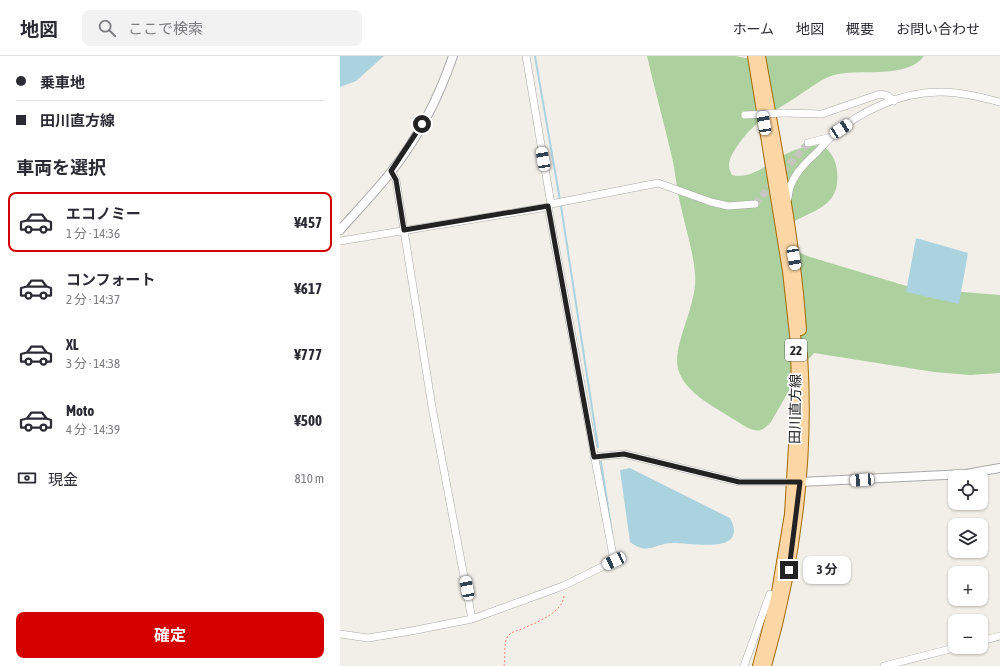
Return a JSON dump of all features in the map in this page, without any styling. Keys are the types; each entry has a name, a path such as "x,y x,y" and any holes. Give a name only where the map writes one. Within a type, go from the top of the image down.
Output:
{"main road":[{"name":"田川直方線","path":"753,56 788,272 796,344 797,482"},
{"name":"田川直方線","path":"760,56 796,271 804,384 797,482 788,556 766,666"},
{"name":"田川直方線","path":"758,666 776,595 788,556"}],"street":[{"path":"340,230 391,171 435,101 453,56"},
{"path":"340,634 368,638 411,632 472,619 563,586 614,561 594,457 550,205 526,56"},
{"path":"788,220 789,188 796,174 831,137 874,108 894,101 939,92 972,95 1000,102"},
{"path":"745,115 783,113 822,114 880,94 888,96 894,101"},
{"path":"808,143 831,137"},
{"path":"391,171 396,180 432,407 472,619"},
{"path":"340,241 550,205 658,183 711,202 728,206 755,204"},
{"path":"594,457 624,454 739,482 797,482 966,474 1000,468"},
{"path":"744,666 770,594 776,595"},
{"path":"988,639 1000,636"},
{"path":"884,666 948,650"}],"path":[{"path":"504,666 506,637 512,632 525,628 561,607 564,600 563,586"}],"green space":[{"path":"647,56 735,56 746,58 764,56 924,56 907,68 884,72 838,74 826,78 762,119 749,131 736,148 731,158 729,168 732,175 746,175 753,173 795,150 809,146 823,145 831,153 836,163 837,182 835,191 831,199 826,204 793,222 797,251 807,256 913,288 1000,295 1000,373 970,375 934,372 814,353 803,366 771,422 764,429 759,430 746,427 693,392 682,378 678,369 677,359 693,298 695,286 694,265 673,162"}],"water":[{"path":"340,56 384,56 356,81 340,87"},
{"path":"916,238 968,253 959,304 906,292"},
{"path":"630,468 730,518 734,530 732,538 726,542 716,544 705,545 673,543 652,548 642,548 630,542 620,470"}],"waterway":[{"path":"535,56 561,206 598,447"},
{"path":"601,462 612,533"}],"tunnel":[{"path":"755,204 808,143"}],"route":[{"path":"422,124 391,171 396,180 404,230 548,206 594,457 624,454 739,482 800,482 789,570"}]}
